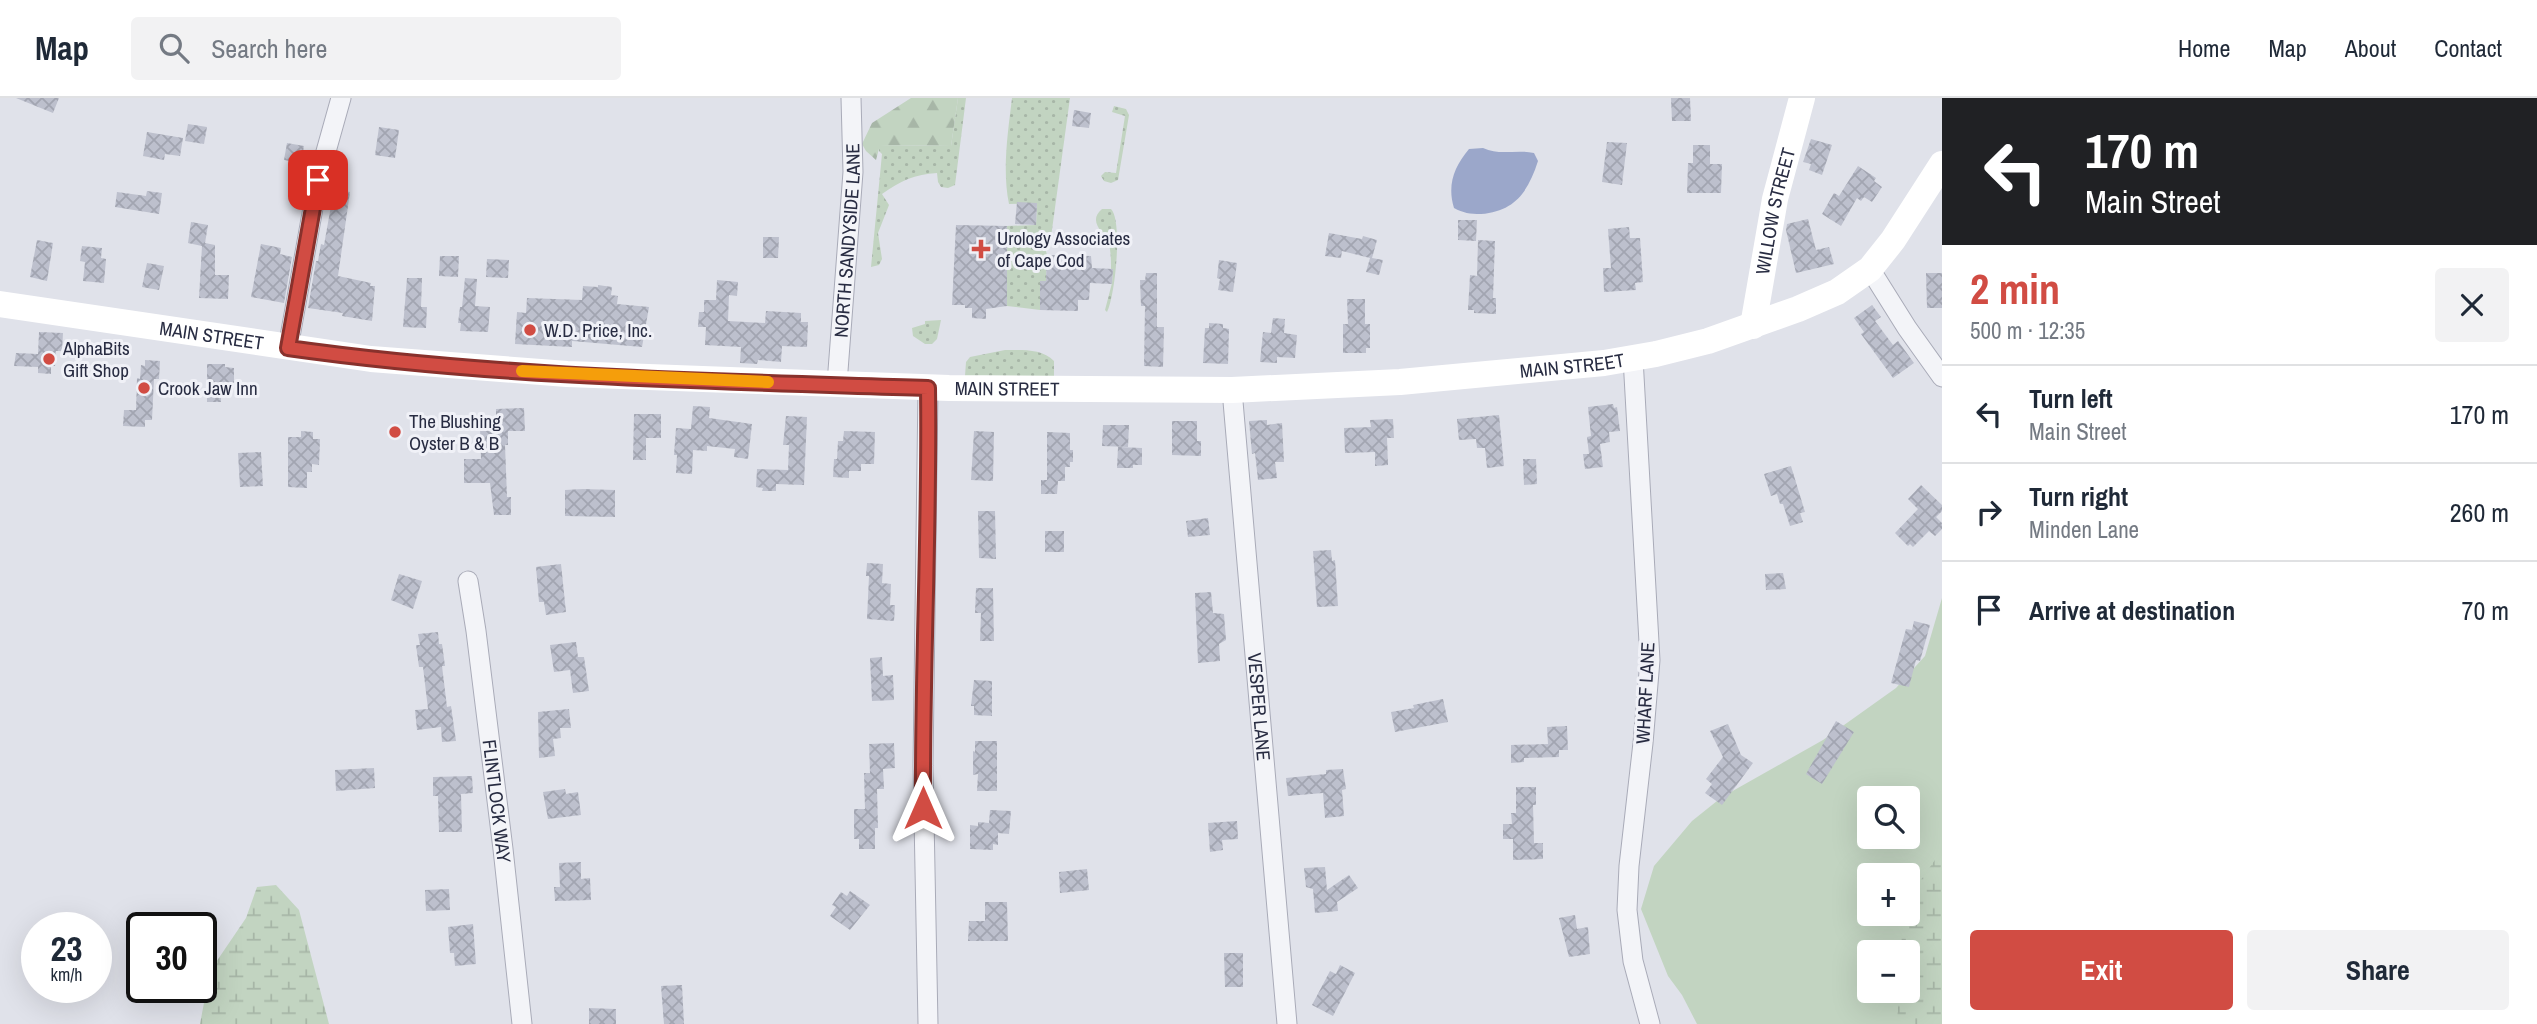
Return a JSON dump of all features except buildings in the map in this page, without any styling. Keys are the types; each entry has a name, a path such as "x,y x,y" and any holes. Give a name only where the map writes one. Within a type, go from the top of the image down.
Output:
{"main road":[{"name":"WILLOW STREET","path":"1753,326 1775,199 1802,98"},
{"name":"MAIN STREET","path":"0,304 288,348 394,361 531,371 928,388 1231,390 1400,382 1579,366 1633,358 1708,341 1753,326 1837,292 1870,269 1893,240 1942,164"}],"street":[{"path":"288,348 318,180 341,98"},
{"name":"NORTH SANDYSIDE LANE","path":"837,384 853,173 851,98"},
{"path":"1870,269 1942,377"},
{"name":"WHARF LANE","path":"1633,358 1650,660 1627,910 1633,961 1650,1024"},
{"path":"928,388 923,660 928,1024"},
{"name":"VESPER LANE","path":"1231,390 1287,1024"},
{"name":"FLINTLOCK WAY","path":"467,581 476,631 498,808 522,1024"}],"green space":[{"path":"911,98 958,98 951,146 880,145 876,160 862,144 872,123"},
{"path":"958,98 966,98 955,185 941,187 937,173 908,179 882,194 889,205 878,233 882,259 879,265 871,267 882,154 879,145 951,146"},
{"path":"1012,98 1070,98 1051,237 1043,240 1047,255 1046,281 1040,281 1040,310 1007,306 1007,226 1036,225 1037,203 1009,204 1006,164"},
{"path":"1114,106 1126,109 1129,115 1118,180 1111,183 1104,181 1101,176 1105,172 1116,173 1125,116 1112,112"},
{"path":"1102,209 1111,209 1117,228 1115,276 1107,312 1105,310 1113,269 1109,245 1096,222"},
{"path":"941,320 937,339 932,344 925,344 913,336 912,328 925,324 925,321"},
{"path":"1005,350 1044,354 1054,361 1054,376 965,376 966,362 970,357"},
{"path":"1942,598 1942,850 1920,881 1920,863 1857,863 1857,926 1902,926 1902,940 1857,940 1857,1003 1898,1003 1897,1024 1697,1024 1682,995 1668,976 1641,909 1654,866 1692,821 1722,797 1823,740 1896,688 1925,656"},
{"path":"1942,841 1942,1024 1701,1024 1857,922 1857,926 1920,926 1920,863"},
{"path":"276,885 299,910 329,1024 200,1024 204,1003 217,1003 217,961 246,918 257,887"}],"water":[{"path":"1483,148 1496,152 1534,153 1538,161 1525,191 1511,204 1493,212 1464,212 1454,208 1451,192 1453,177 1469,149"}],"slow traffic":[{"path":"522,371 768,382"}],"place":[{"name":"Urology Associates of Cape Cod","path":"981,249"},
{"name":"W.D. Price, Inc.","path":"530,330"},
{"name":"AlphaBits Gift Shop","path":"49,359"},
{"name":"Crook Jaw Inn","path":"144,388"},
{"name":"The Blushing Oyster B & B","path":"395,432"}],"route":[{"path":"318,180 288,348 394,361 547,372 928,388 923,808"}]}
